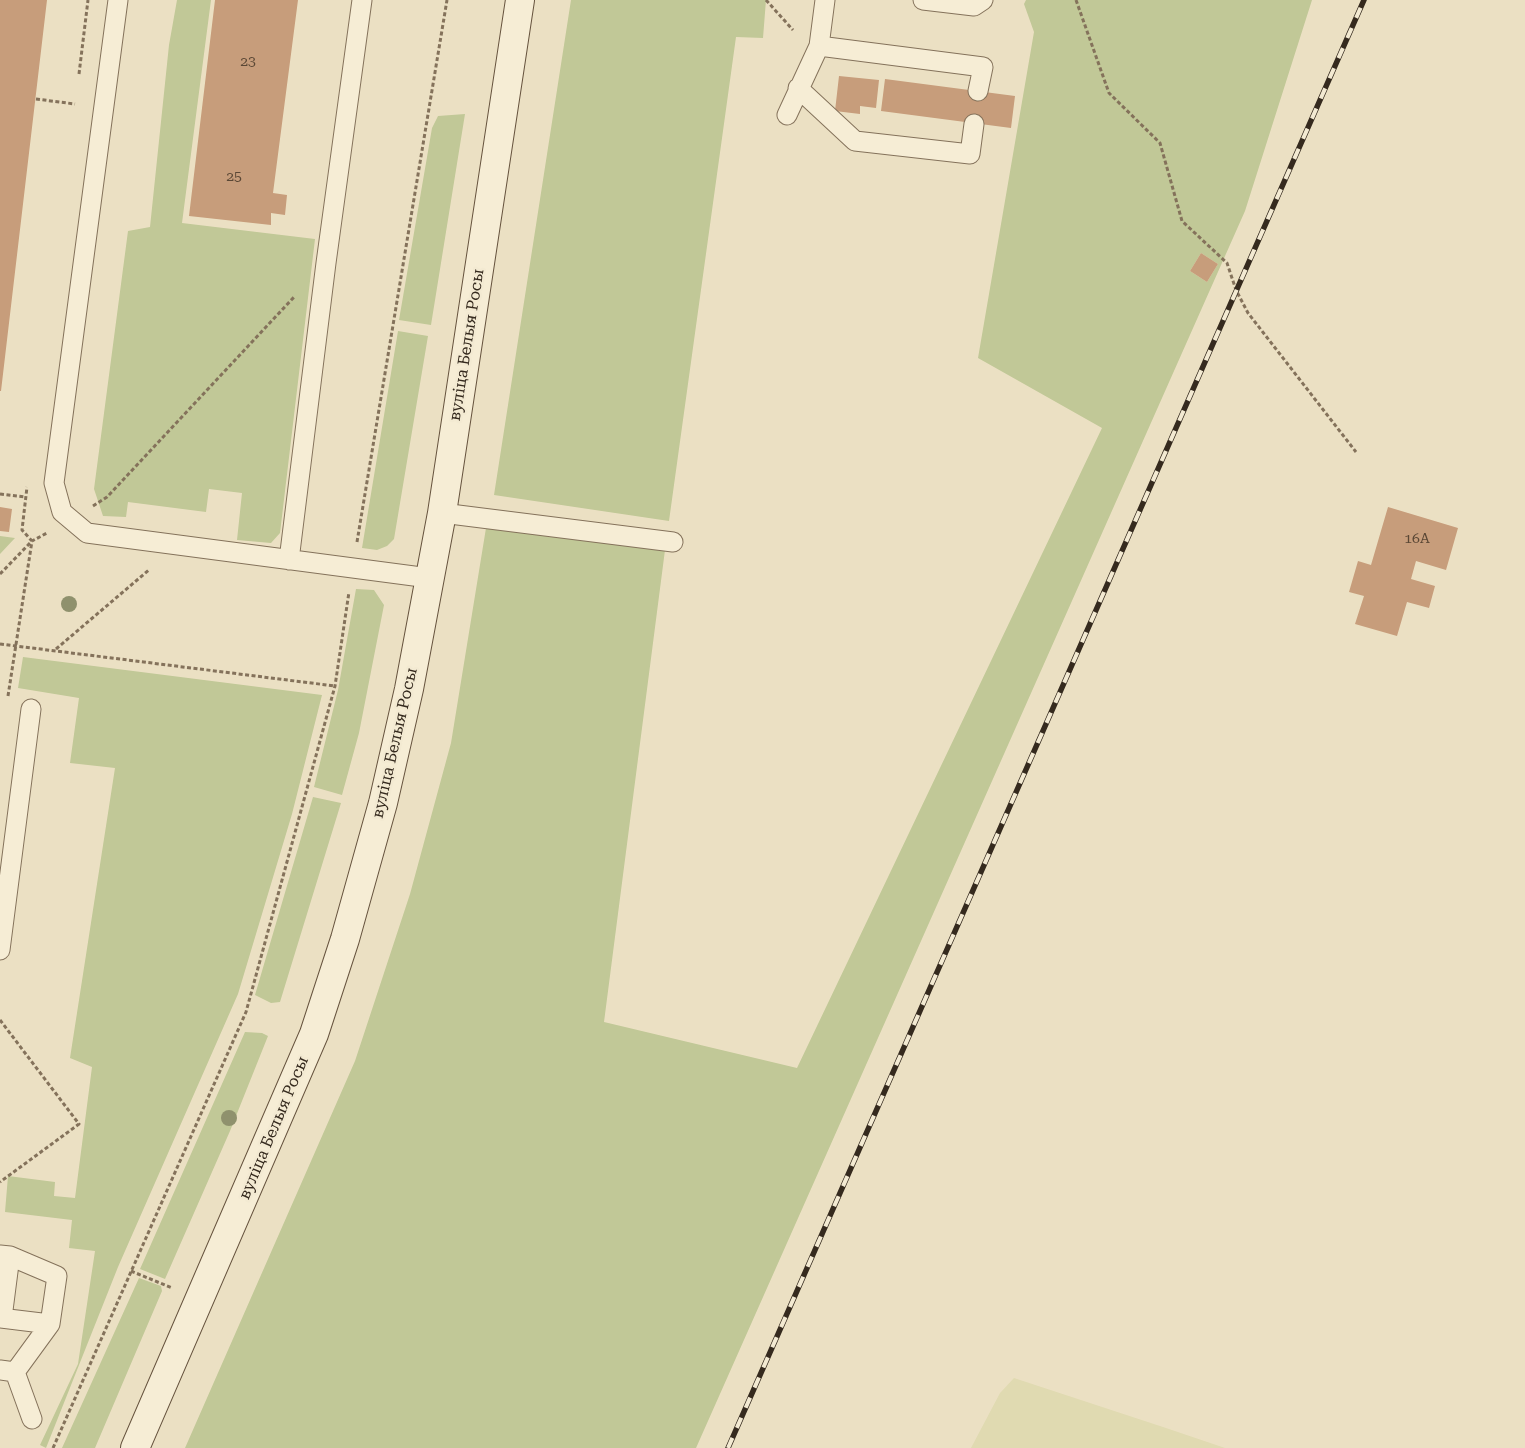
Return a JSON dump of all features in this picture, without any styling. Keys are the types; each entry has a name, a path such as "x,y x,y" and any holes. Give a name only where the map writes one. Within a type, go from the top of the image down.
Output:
{"main road":[{"name":"вуліца Белыя Росы","path":"135,1448 314,1034 342,948 385,794 409,689 442,513 520,0"}],"lane":[{"path":"118,0 54,483 62,512 88,533 429,578"},
{"path":"290,560 326,263 362,0"},
{"path":"787,115 819,46 826,0"},
{"path":"923,0 945,1 974,6 983,0"},
{"path":"819,46 982,67 978,91"},
{"path":"798,88 854,141 970,154 974,124"},
{"path":"442,513 673,542"},
{"path":"0,950 31,708"},
{"path":"32,1418 8,1371 50,1324 57,1276 5,1256 1,1318 50,1324"}],"path":[{"path":"53,1448 246,1012 335,686 447,0"},
{"path":"766,0 801,38 819,46"},
{"path":"1076,0 1109,93 1160,144 1182,221 1227,263 1236,290 1248,313 1356,452"},
{"path":"36,99 75,104"},
{"path":"0,574 32,541 107,497 326,263"},
{"path":"0,494 25,497 22,530 32,541"},
{"path":"14,645 32,541"},
{"path":"56,649 178,545"},
{"path":"0,644 56,649 335,686"},
{"path":"0,1020 79,1124 0,1182"},
{"path":"131,1271 199,1300"}],"shaded area":[{"path":"1014,1378 1225,1448 971,1448 1000,1393"}],"green space":[{"path":"177,0 211,0 182,223 315,239 280,533 271,543 237,540 242,493 209,489 206,512 128,502 126,517 103,516 94,489 128,231 150,227 169,45"},
{"path":"571,0 766,0 763,38 736,37 669,521 494,495"},
{"path":"1026,0 1312,0 1245,211 696,1448 185,1448 355,1061 410,894 451,743 486,528 665,550 604,1022 797,1068 1102,428 978,358 1034,32 1024,4","holes":["1201,253 1218,264 1207,282 1190,271"]},
{"path":"465,114 431,325 399,320 432,128 438,116"},
{"path":"398,331 428,336 394,539 387,546 377,550 362,548"},
{"path":"0,536 15,538 0,554"},
{"path":"356,589 374,590 384,605 359,733 342,795 314,787 338,690"},
{"path":"23,657 322,695 292,814 238,994 118,1267 46,1448 40,1445 78,1364 95,1251 69,1248 72,1220 5,1212 8,1176 55,1182 54,1196 75,1198 92,1067 70,1058 115,768 70,763 79,698 18,688"},
{"path":"313,797 341,803 280,1002 271,1003 255,995"},
{"path":"245,1032 262,1033 268,1036 230,1131 165,1279 140,1269"},
{"path":"139,1278 161,1286 162,1291 95,1448 62,1448"}],"building":[{"path":"0,0 47,0 1,391 0,391"},
{"path":"215,0 298,0 273,193 287,195 285,215 271,213 271,225 189,216"},
{"path":"839,76 879,80 876,108 860,106 860,114 835,111"},
{"path":"885,79 1015,96 1011,128 881,111"},
{"path":"1201,253 1218,264 1207,282 1190,271"},
{"path":"0,507 12,509 9,532 0,531"},
{"path":"1388,507 1458,528 1446,570 1416,561 1411,579 1435,586 1429,608 1407,602 1397,636 1355,624 1364,596 1349,592 1358,561 1371,565"}],"railway":[{"path":"728,1448 1364,0"}]}
